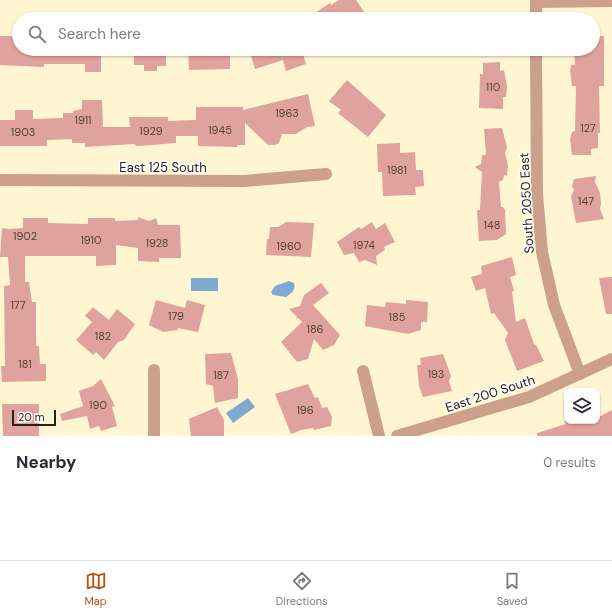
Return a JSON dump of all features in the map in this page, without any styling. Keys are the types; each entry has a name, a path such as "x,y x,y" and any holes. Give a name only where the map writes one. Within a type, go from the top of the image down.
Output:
{"street":[{"path":"536,12 536,1 612,1"},
{"name":"South 2050 East","path":"536,56 537,194 542,252 554,305 580,374"},
{"name":"East 125 South","path":"0,180 244,181 326,174"},
{"name":"East 200 South","path":"397,436 529,397 612,359"},
{"path":"154,370 154,436"},
{"path":"363,371 379,436"}],"water":[{"path":"191,278 218,278 218,291 191,291"},
{"path":"289,281 294,283 294,290 291,293 286,297 273,295 271,292 275,286"},
{"path":"248,398 255,407 233,423 226,413"}],"building":[{"path":"339,0 356,0 364,12 316,12 330,3 331,5"},
{"path":"0,36 12,36 12,56 101,56 101,72 85,72 85,64 44,64 44,67 0,65"},
{"path":"600,36 604,36 604,86 599,86 600,133 598,133 598,148 591,149 591,155 572,155 570,139 572,132 575,131 576,86 572,86 570,70 571,65 575,65 574,56 600,56"},
{"path":"134,56 166,56 166,66 157,66 157,71 144,71 144,65 134,65"},
{"path":"188,56 230,56 230,69 189,70"},
{"path":"251,56 304,56 306,64 286,71 283,60 255,69"},
{"path":"500,62 500,71 504,70 507,86 506,97 503,97 503,109 479,108 480,74 483,74 483,63"},
{"path":"347,80 386,115 368,137 338,113 341,110 329,101"},
{"path":"308,94 315,126 307,127 296,134 282,134 279,143 275,145 268,145 245,123 245,145 237,145 237,147 198,146 198,136 176,136 176,143 137,146 134,144 85,147 85,143 72,143 72,139 47,140 47,146 0,146 0,120 15,120 15,110 33,110 33,119 63,118 63,113 73,113 73,111 82,109 82,100 102,100 103,127 130,127 129,117 168,117 168,121 196,120 196,107 243,107 243,110"},
{"path":"502,128 507,147 505,153 508,165 507,176 504,175 503,180 499,182 501,207 505,210 506,234 497,240 479,241 477,210 480,210 482,172 475,167 481,164 482,155 486,155 484,129"},
{"path":"400,143 400,153 415,152 416,170 423,170 424,186 415,187 416,195 383,196 382,172 378,172 377,144"},
{"path":"596,176 595,182 600,193 600,209 604,219 576,223 571,196 574,190 572,186 574,179"},
{"path":"138,217 149,221 156,218 158,225 180,225 181,258 159,258 159,262 138,261 138,248 116,245 116,265 96,266 96,256 25,256 25,282 29,282 32,302 36,302 36,346 39,346 40,364 46,364 46,381 2,382 1,366 5,366 4,286 10,285 8,257 0,257 2,228 23,228 23,218 48,218 48,223 88,224 88,218 115,218 115,221 138,220"},
{"path":"286,222 314,223 311,257 266,255 267,239 269,239 270,227 278,227"},
{"path":"372,222 376,229 385,223 395,242 384,247 385,250 376,256 377,265 365,260 359,262 354,253 344,255 337,242 359,227 361,229"},
{"path":"512,257 516,275 510,277 514,291 512,291 516,322 525,318 534,344 536,345 544,361 517,371 505,340 508,333 494,313 491,314 485,288 476,291 471,277 482,274 481,266"},
{"path":"612,277 612,314 606,314 599,278"},
{"path":"321,283 329,293 313,305 340,335 334,345 323,350 314,339 308,359 297,362 281,342 302,322 298,318 296,320 297,317 289,309 300,306 304,295"},
{"path":"156,300 185,308 187,300 205,305 198,332 178,328 178,330 163,332 149,325"},
{"path":"406,300 428,302 427,322 421,322 421,330 408,334 365,326 367,305 385,307 386,302 406,304"},
{"path":"93,307 109,320 117,309 135,324 124,340 118,342 104,360 96,352 93,355 76,340 92,322 85,316"},
{"path":"231,353 238,379 238,398 215,403 213,386 206,384 205,354"},
{"path":"443,354 451,376 449,381 452,391 423,397 419,386 417,365 421,365 420,358"},
{"path":"101,379 115,406 112,407 117,426 101,431 99,426 90,429 87,416 62,421 60,414 83,406 79,391 93,386"},
{"path":"308,384 315,398 318,397 322,408 327,407 332,417 331,426 314,430 313,428 301,430 291,434 275,394"},
{"path":"2,404 39,404 39,436 3,436"},
{"path":"217,407 224,420 224,436 191,436 189,419"},
{"path":"612,410 612,436 537,436 537,433 566,424 600,424 600,416"}]}
